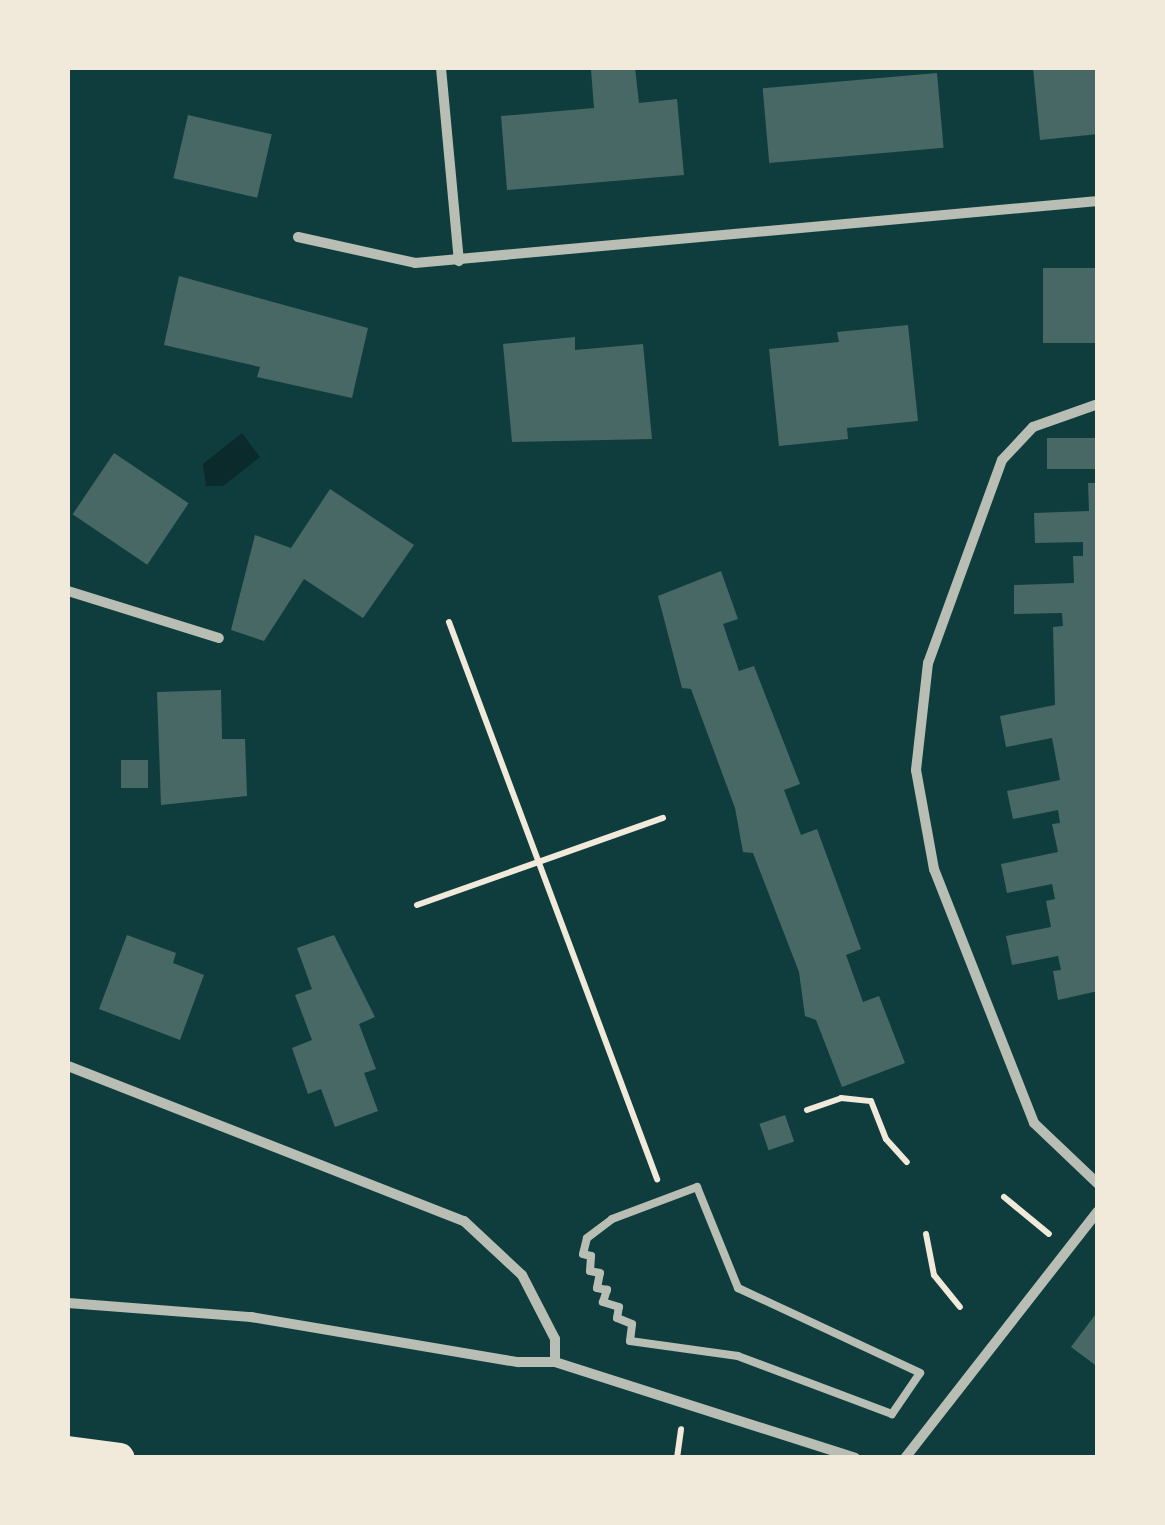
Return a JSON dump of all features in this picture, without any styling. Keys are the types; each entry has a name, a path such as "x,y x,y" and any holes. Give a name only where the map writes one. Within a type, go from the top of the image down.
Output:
{"highway":[{"path":"68,1451 120,1458"}],"street":[{"path":"441,68 459,261"},
{"path":"298,238 416,264 1098,201"},
{"path":"1098,404 1044,421 1002,460 928,663 916,758 934,869 1034,1123 1098,1184"},
{"path":"68,590 220,638"},
{"path":"68,1066 464,1221 522,1275 555,1339 555,1362"},
{"path":"906,1458 1098,1210"},
{"path":"68,1303 251,1317 518,1362 555,1362 855,1458"}],"lane":[{"path":"697,1187 738,1288 920,1374 892,1414 738,1356 630,1340 632,1324 618,1318 619,1308 603,1302 606,1290 597,1288 600,1273 590,1271 592,1256 583,1254 587,1238 612,1219 664,1199 697,1187"}],"path":[{"path":"449,622 664,1199"},
{"path":"417,905 664,818"},
{"path":"807,1110 841,1098 871,1101 886,1139 907,1162"},
{"path":"1004,1196 1070,1248"},
{"path":"926,1234 934,1274 960,1307"},
{"path":"677,1458 678,1447"}],"water":[{"path":"242,433 260,457 223,486 206,486 203,464"}],"building":[{"path":"635,68 639,103 677,99 684,175 507,190 501,116 594,108 591,70"},
{"path":"1033,68 1098,68 1098,134 1040,140"},
{"path":"937,73 944,148 769,163 763,88"},
{"path":"188,115 272,134 257,198 173,178"},
{"path":"1043,268 1098,268 1098,343 1043,343"},
{"path":"179,276 368,328 352,398 257,377 260,367 164,345"},
{"path":"908,325 918,421 847,428 848,439 779,446 769,349 839,342 837,332"},
{"path":"575,337 575,350 643,344 652,439 512,442 503,344"},
{"path":"1047,438 1098,438 1098,469 1047,469"},
{"path":"114,453 189,503 147,565 73,514"},
{"path":"1088,483 1098,483 1098,991 1058,1000 1053,971 1061,970 1058,956 1012,965 1006,936 1051,927 1046,901 1055,899 1052,884 1007,893 1001,864 1058,852 1052,824 1060,823 1058,810 1013,819 1007,791 1060,780 1052,738 1006,747 1000,716 1055,705 1053,627 1063,626 1062,613 1014,614 1014,585 1074,583 1073,556 1083,556 1083,542 1035,543 1034,513 1089,511"},
{"path":"330,489 414,545 363,618 304,579 264,641 231,630 255,535 291,548"},
{"path":"721,571 738,619 723,624 739,671 754,666 800,784 784,790 801,835 817,829 861,949 846,955 863,1002 879,996 905,1063 842,1087 816,1020 805,1016 799,972 753,853 743,852 735,808 691,689 682,688 658,596"},
{"path":"221,690 222,739 245,739 247,796 161,805 157,692"},
{"path":"121,760 148,760 148,788 121,788"},
{"path":"127,935 176,953 173,963 204,975 180,1040 99,1009"},
{"path":"334,935 375,1017 359,1024 376,1069 364,1073 378,1111 335,1127 321,1089 308,1094 292,1048 312,1040 295,995 312,989 297,948"},
{"path":"785,1115 794,1141 769,1150 759,1124"},
{"path":"1098,1311 1098,1367 1071,1347"}]}
